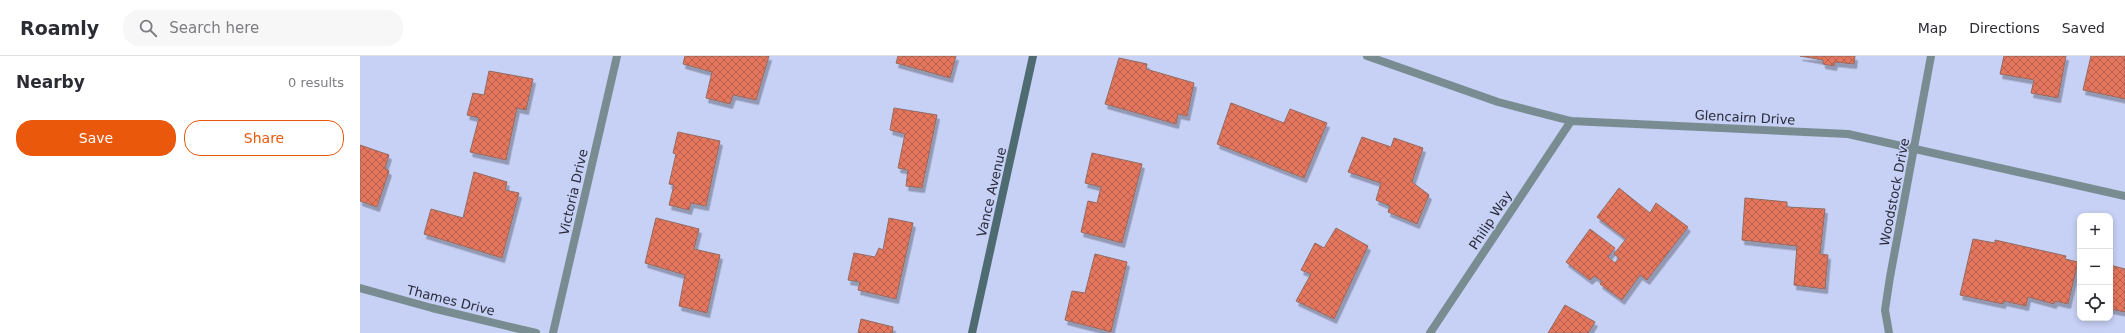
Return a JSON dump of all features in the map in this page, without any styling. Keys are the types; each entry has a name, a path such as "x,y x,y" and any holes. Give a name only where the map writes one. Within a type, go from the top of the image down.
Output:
{"street":[{"name":"Victoria Drive","path":"553,333 617,56"},
{"name":"Vance Avenue","path":"972,333 1033,56"},
{"name":"Glencairn Drive","path":"1367,56 1498,102 1571,121 1848,134 2125,196"},
{"name":"Woodstock Drive","path":"1888,333 1885,310 1931,56"},
{"name":"Philip Way","path":"1430,333 1571,121"},
{"name":"Thames Drive","path":"360,288 432,308 536,333"}],"building":[{"path":"685,56 769,56 756,100 733,95 730,104 706,98 712,72 683,64"},
{"path":"898,56 956,56 950,78 896,63"},
{"path":"1800,56 1855,56 1854,64 1835,62 1834,66 1823,64 1823,60"},
{"path":"2004,56 2066,56 2058,98 2031,93 2034,80 2000,74"},
{"path":"2091,56 2125,56 2125,99 2083,90"},
{"path":"1119,58 1147,64 1146,69 1194,83 1187,116 1178,114 1176,124 1105,104"},
{"path":"489,71 533,79 526,110 517,108 506,160 470,152 479,118 467,115 473,93 484,95"},
{"path":"1231,103 1284,123 1290,109 1327,123 1304,178 1217,144"},
{"path":"894,108 937,115 922,188 906,186 908,170 898,168 905,134 890,130"},
{"path":"678,132 720,141 706,206 691,203 689,210 669,205 674,185 669,184 676,154 673,153"},
{"path":"1362,137 1391,147 1394,138 1423,148 1412,182 1429,195 1417,224 1388,212 1390,206 1376,200 1381,183 1348,172"},
{"path":"360,145 389,155 385,168 389,171 377,207 360,201"},
{"path":"1092,153 1142,164 1122,243 1081,232 1088,201 1097,203 1101,187 1085,183"},
{"path":"474,172 507,182 505,190 519,193 502,258 424,234 431,209 463,218"},
{"path":"1619,188 1650,213 1656,203 1688,227 1647,280 1640,275 1622,300 1600,284 1602,281 1594,276 1590,280 1566,262 1590,229 1615,248 1608,257 1615,263 1619,258 1614,254 1626,239 1597,217"},
{"path":"1745,198 1787,202 1787,207 1825,209 1820,254 1828,255 1825,289 1794,285 1797,246 1742,240"},
{"path":"656,218 699,229 694,249 720,255 707,313 679,306 685,275 645,263"},
{"path":"889,218 913,223 896,299 858,290 860,282 848,280 854,253 875,257 879,248 883,250"},
{"path":"1336,228 1368,246 1334,319 1296,301 1311,274 1301,270 1315,243 1324,248"},
{"path":"1973,239 1995,243 1995,240 2066,256 2065,259 2077,262 2068,304 2055,301 2054,304 2028,297 2026,306 2004,301 2003,304 1960,295"},
{"path":"1095,254 1127,262 1111,332 1065,320 1072,291 1085,293"},
{"path":"2113,266 2125,269 2125,312 2113,310"},
{"path":"1565,305 1595,322 1588,333 1548,333"},
{"path":"861,319 893,327 892,333 858,333"}]}
